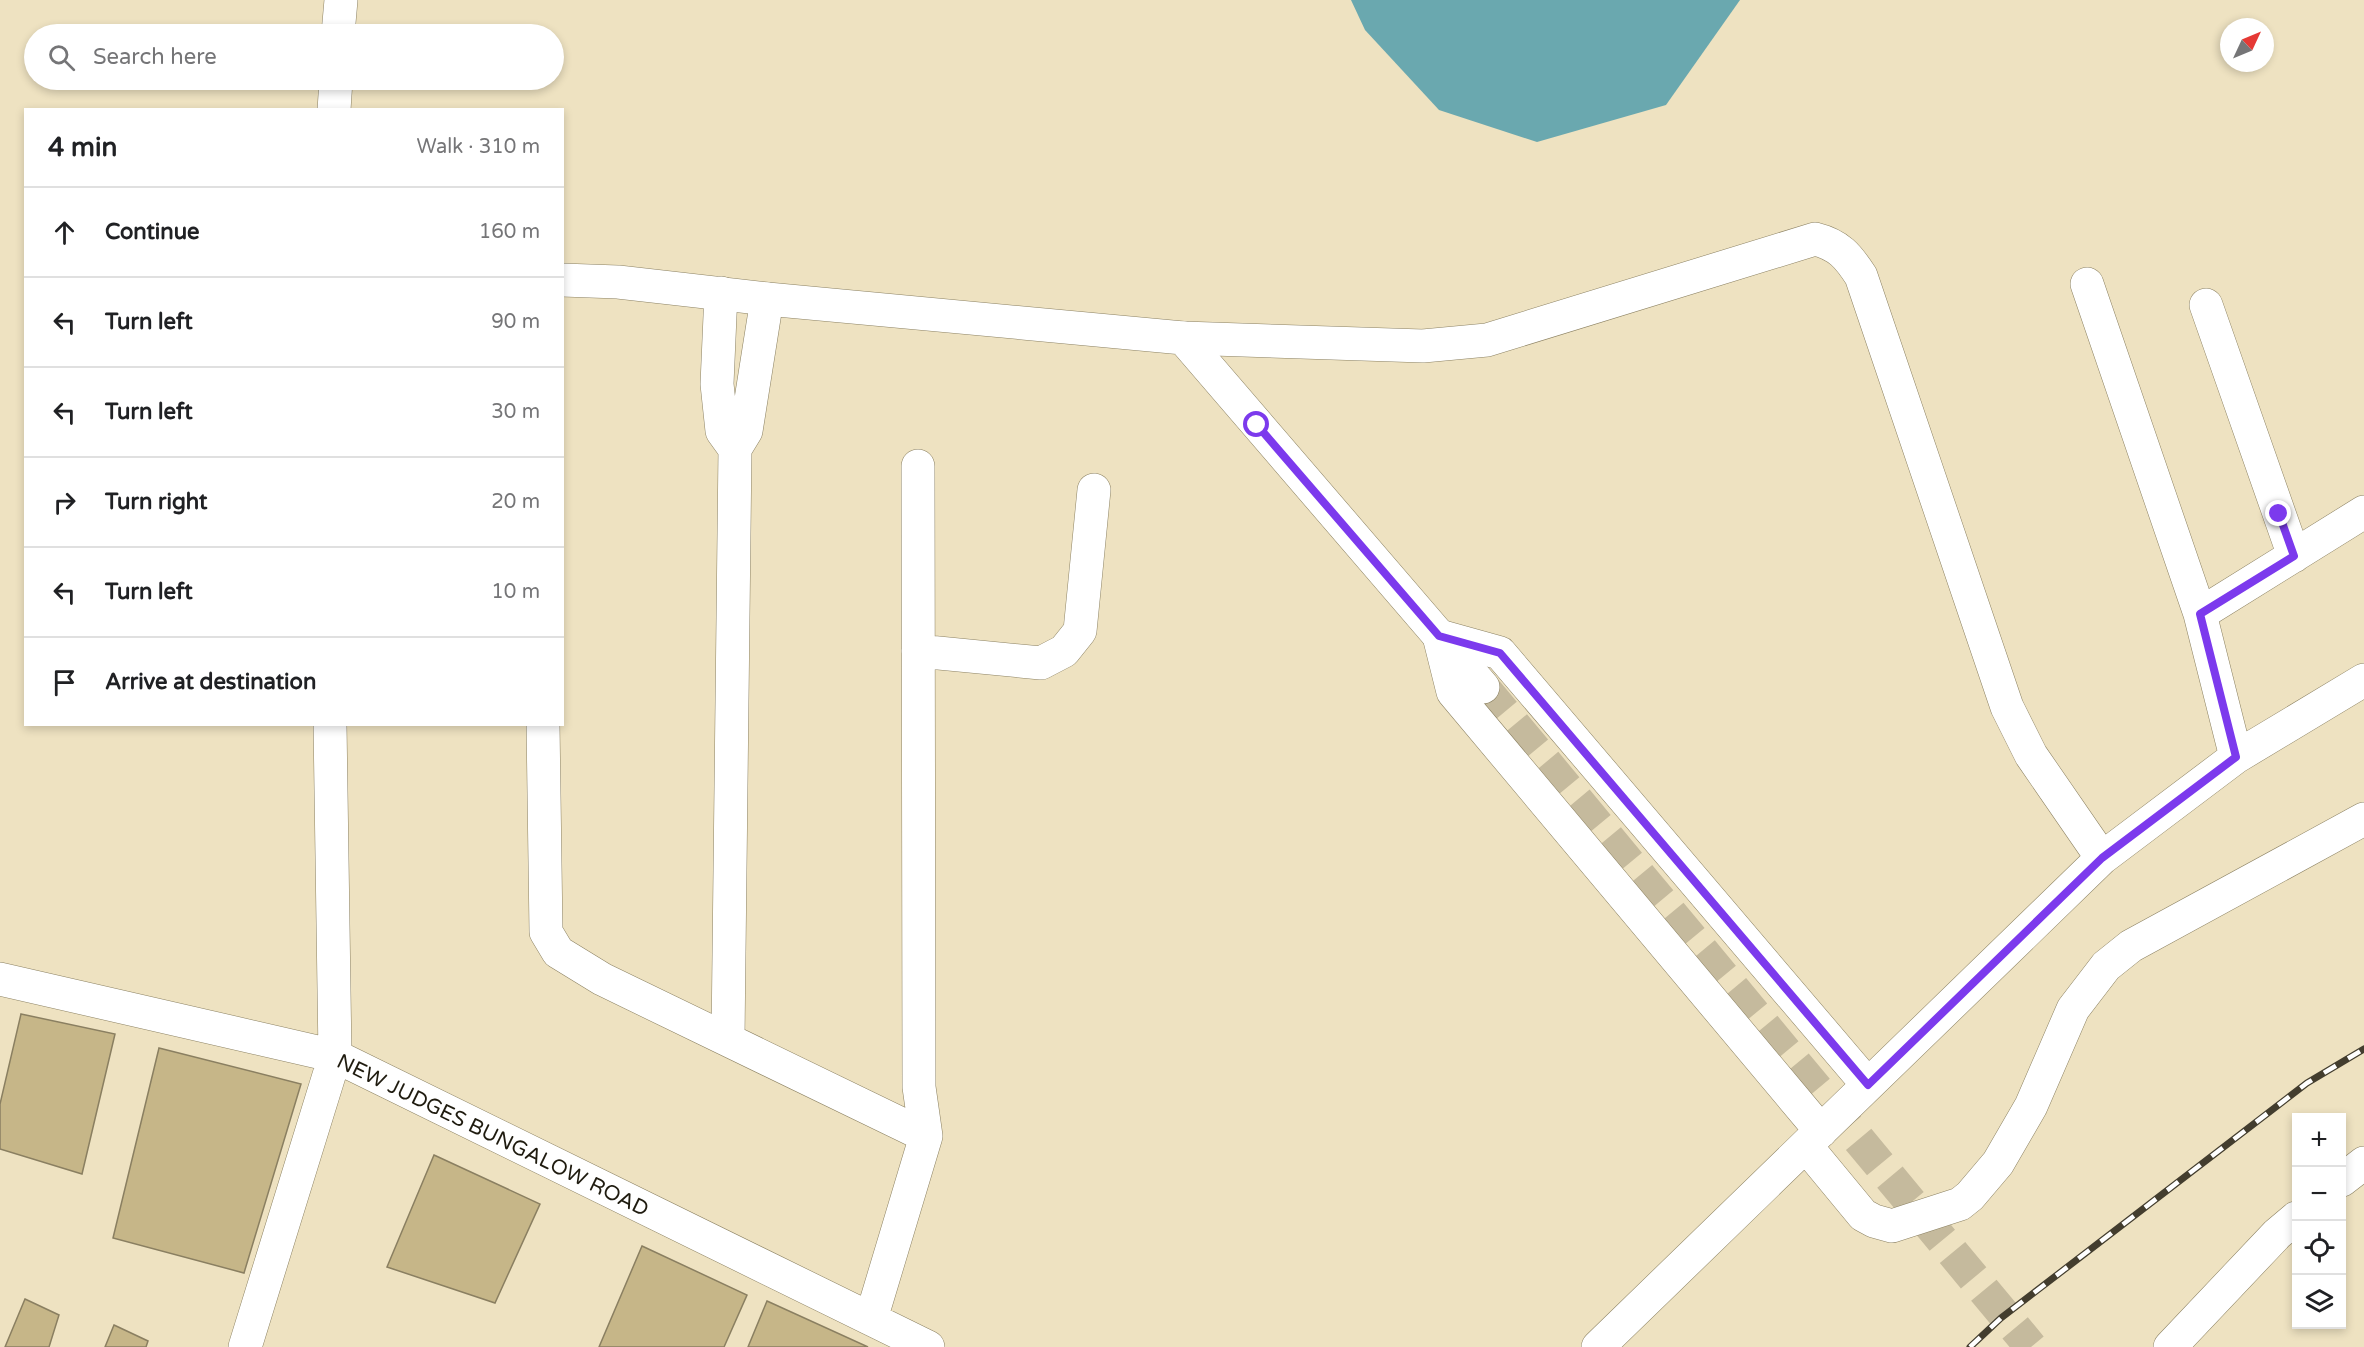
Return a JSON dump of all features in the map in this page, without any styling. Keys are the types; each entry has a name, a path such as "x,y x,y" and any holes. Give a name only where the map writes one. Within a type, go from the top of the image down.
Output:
{"street":[{"path":"339,24 340,0"},
{"path":"334,108 335,90"},
{"path":"564,280 618,282 767,299 1183,338 1423,346 1487,340 1815,239 1831,243 1847,254 1861,276 2015,726 2031,755 2102,858"},
{"path":"2087,284 2200,614 2236,757"},
{"path":"721,293 717,384 722,431 735,449"},
{"path":"728,1039 735,449 746,431 767,299"},
{"path":"2206,305 2294,556"},
{"path":"1183,338 1483,687"},
{"path":"871,1319 926,1137 919,1087 918,466"},
{"path":"918,651 1041,663 1064,651 1080,631 1094,490"},
{"path":"2200,614 2364,512"},
{"path":"1439,636 1500,653 1868,1085"},
{"path":"1439,636 1453,692 1814,1138 1863,1215 1892,1226 1960,1204 1970,1196 1998,1163 2031,1106 2073,1009 2106,966 2131,946 2364,819"},
{"path":"1598,1347 2102,858 2236,757 2364,680"},
{"path":"245,1347 335,1056 330,726"},
{"path":"543,726 546,932 558,952 602,979 926,1137"},
{"name":"NEW JUDGES BUNGALOW ROAD","path":"0,979 335,1056 928,1347"},
{"path":"2346,1177 2364,1163"},
{"path":"2170,1347 2277,1234 2292,1221"}],"water":[{"path":"1351,0 1740,0 1666,105 1537,142 1439,110 1365,30"}],"building":[{"path":"21,1014 115,1034 82,1174 0,1149 0,1104"},
{"path":"159,1048 301,1084 244,1273 113,1238"},
{"path":"434,1155 540,1204 495,1303 387,1267"},
{"path":"642,1246 747,1295 724,1347 599,1347"},
{"path":"25,1299 59,1315 49,1347 5,1347"},
{"path":"767,1301 868,1347 748,1347"},
{"path":"114,1325 148,1341 146,1347 105,1347"}],"tunnel":[{"path":"1483,687 2031,1347"}],"railway":[{"path":"1970,1347 2001,1318 2307,1083 2364,1049"}],"route":[{"path":"1257,425 1439,636 1500,653 1868,1085 2102,858 2236,757 2200,614 2294,556 2279,514"}]}
